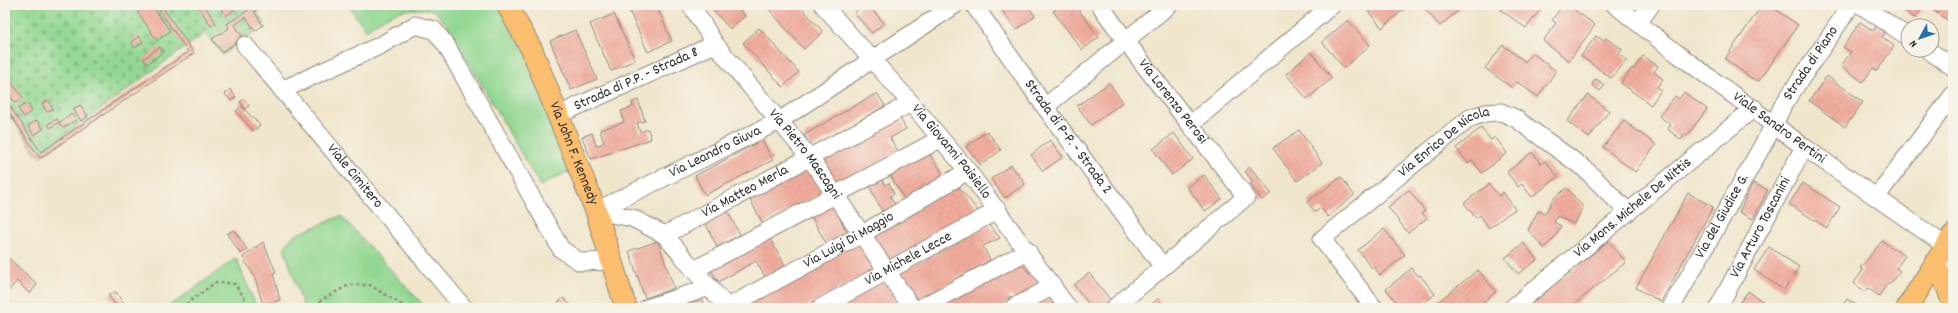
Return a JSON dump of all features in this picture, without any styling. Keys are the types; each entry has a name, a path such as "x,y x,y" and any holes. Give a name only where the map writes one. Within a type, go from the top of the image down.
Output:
{"main road":[{"name":"Via John F. Kennedy","path":"507,5 532,50 596,211 626,308"},
{"path":"1943,251 1946,284 1953,304"},
{"path":"1907,308 1943,251"}],"street":[{"name":"Via Pietro Mascagni","path":"691,5 716,44 810,158 888,270 912,308"},
{"name":"Via Giovanni Paisiello","path":"823,5 911,103 968,171 1028,251 1068,308"},
{"name":"Via Leandro Giuva","path":"596,211 779,121 955,5"},
{"name":"Strada di P-P. - Strada 2","path":"974,5 1045,108 1163,267"},
{"name":"Via Lorenzo Perosi","path":"1100,5 1126,42 1246,197 1163,267"},
{"path":"1045,108 1169,5"},
{"path":"1191,124 1332,5"},
{"name":"Viale Sandro Pertini","path":"1615,5 1804,147 1877,196 1943,251 1953,272"},
{"path":"1638,23 1651,5"},
{"name":"Strada di Piano","path":"1774,124 1783,104 1851,5"},
{"path":"1861,5 1900,32"},
{"path":"282,90 380,44 415,25 434,30 446,45 467,80 561,249 580,262 612,261"},
{"name":"Strada di P.P. - Strada 8","path":"558,115 716,44"},
{"name":"Viale Cimitero","path":"245,45 464,308"},
{"path":"1940,58 1953,67"},
{"path":"1877,196 1953,95"},
{"name":"Via Matteo Merla","path":"665,235 911,103"},
{"name":"Via Mons. Michele De Nittis","path":"1512,308 1754,108"},
{"name":"Via Enrico De Nicola","path":"1374,308 1322,239 1470,118 1501,112 1515,118 1585,169 1628,212"},
{"name":"Via del Giudice G.","path":"1671,308 1774,124"},
{"path":"694,270 836,196 940,139"},
{"name":"Via Arturo Toscanini","path":"1718,308 1804,147"},
{"name":"Via Luigi Di Maggio","path":"728,308 862,234 968,171"},
{"name":"Via Michele Lecce","path":"820,308 998,210"},
{"path":"596,211 632,218 665,235 728,308"},
{"path":"920,308 1028,251"},
{"path":"1114,308 1163,267"},
{"path":"1013,308 1053,286"},
{"path":"647,308 710,287"}],"path":[{"path":"182,308 216,282 235,284 251,308"},
{"path":"318,308 321,300 349,285 370,285 407,308"}],"green space":[{"path":"5,5 261,5 255,9 265,24 222,55 205,33 37,155 5,108"},
{"path":"348,5 499,5 527,54 571,170 540,186 448,26 434,10 413,9 397,12 366,30"},
{"path":"341,216 426,308 304,308 284,248 293,236"},
{"path":"236,258 257,308 167,308"}],"building":[{"path":"152,5 170,31 157,41 134,6"},
{"path":"156,5 161,5 194,53 40,158 5,107 5,99 41,152 188,52"},
{"path":"197,5 204,5 216,23 211,26"},
{"path":"224,5 231,5 234,10 226,16 220,7"},
{"path":"256,5 264,5 254,12 263,25 255,31 246,17 235,25 243,38 222,52 212,39 229,28 227,24"},
{"path":"656,5 672,41 648,52 627,6"},
{"path":"709,5 736,5 745,16 730,29"},
{"path":"765,5 799,5 823,32 804,49"},
{"path":"864,5 868,5 884,23 872,33 854,13"},
{"path":"998,5 1027,5 1035,16 1016,30"},
{"path":"1061,5 1075,5 1099,37 1082,50 1053,11"},
{"path":"1367,5 1409,5 1382,28 1367,10 1370,8"},
{"path":"1431,5 1465,5 1440,26 1425,9"},
{"path":"1505,5 1544,5 1526,28 1501,10"},
{"path":"1563,5 1568,5 1595,25 1569,61 1543,41 1556,23 1552,20"},
{"path":"1762,5 1769,5 1798,25 1759,81 1751,78 1725,59"},
{"path":"1905,5 1925,5 1915,18 1902,9"},
{"path":"1933,5 1953,5 1953,24 1930,8"},
{"path":"614,14 635,60 611,71 590,24"},
{"path":"1348,20 1370,45 1344,68 1322,42"},
{"path":"1860,22 1873,31 1877,25 1886,31 1882,37 1894,46 1877,71 1873,68 1863,82 1841,66 1851,52 1843,47"},
{"path":"759,28 799,72 783,87 743,43"},
{"path":"575,30 597,79 571,90 550,41"},
{"path":"139,36 143,42 135,48 131,42"},
{"path":"1596,36 1604,41 1606,38 1622,49 1619,54 1627,60 1611,78 1581,56"},
{"path":"1503,45 1525,62 1532,53 1556,71 1538,97 1517,82 1512,88 1485,68"},
{"path":"160,47 163,52 147,64 143,59"},
{"path":"1311,52 1332,78 1307,99 1286,74"},
{"path":"1643,56 1658,66 1654,72 1663,79 1657,87 1661,90 1651,105 1621,83 1632,68 1634,69"},
{"path":"5,73 23,98 15,103 5,88"},
{"path":"1827,76 1863,102 1845,127 1809,101"},
{"path":"1596,79 1605,85 1600,91 1592,85"},
{"path":"1109,83 1123,102 1091,125 1077,106"},
{"path":"230,89 236,97 231,101 225,94"},
{"path":"1684,92 1707,109 1687,136 1685,135 1681,140 1668,129 1671,125 1659,116 1675,96 1679,99"},
{"path":"877,93 885,106 811,148 804,135"},
{"path":"1588,95 1609,111 1589,138 1567,121"},
{"path":"244,99 249,106 245,109 240,102"},
{"path":"48,100 53,109 47,112 42,104"},
{"path":"638,100 645,121 637,123 640,132 648,129 651,139 591,159 582,137 592,133 596,146 604,143 600,130 624,122 621,111 633,107 632,102"},
{"path":"27,103 32,111 24,117 18,109"},
{"path":"80,105 88,116 81,121 73,109"},
{"path":"241,106 260,125 253,131 236,111"},
{"path":"72,114 76,120 63,128 59,123"},
{"path":"899,116 906,129 890,138 898,151 836,186 821,161"},
{"path":"57,119 59,122 50,128 48,124"},
{"path":"37,120 43,129 34,135 28,126"},
{"path":"1624,121 1656,145 1635,172 1603,147"},
{"path":"1481,128 1491,140 1495,137 1507,153 1482,173 1472,160 1468,163 1456,148"},
{"path":"1299,130 1322,163 1297,181 1273,148"},
{"path":"987,131 1001,150 981,165 966,147"},
{"path":"1174,133 1193,159 1172,175 1153,149"},
{"path":"762,140 773,160 705,195 695,176"},
{"path":"1050,140 1063,157 1043,171 1031,155"},
{"path":"928,152 942,172 940,179 929,185 928,184 904,199 889,173"},
{"path":"1532,152 1541,164 1545,161 1558,177 1532,197 1522,184 1518,187 1507,172"},
{"path":"1011,165 1025,184 1005,198 991,179"},
{"path":"807,167 823,193 763,224 749,198"},
{"path":"1250,167 1271,193 1262,200 1250,184 1253,182 1245,171"},
{"path":"1204,175 1222,199 1205,211 1187,187"},
{"path":"1341,177 1354,195 1328,217 1321,208 1315,212 1307,202"},
{"path":"881,178 885,185 889,183 894,194 890,196 895,205 882,211 869,185"},
{"path":"1753,183 1768,190 1753,219 1739,212"},
{"path":"1803,183 1840,207 1827,228 1789,204"},
{"path":"1489,184 1499,196 1503,192 1515,209 1489,228 1480,215 1476,218 1464,203"},
{"path":"957,185 980,213 889,262 871,234"},
{"path":"1567,188 1583,207 1574,224 1557,216 1554,222 1561,226 1554,238 1544,248 1528,230 1538,211 1545,214 1553,199"},
{"path":"1409,190 1425,211 1422,213 1427,218 1408,233 1388,207"},
{"path":"1688,193 1713,207 1661,302 1636,288"},
{"path":"833,205 847,232 826,243 811,216"},
{"path":"727,210 740,235 717,247 705,222"},
{"path":"989,225 1000,238 983,246 990,260 916,301 898,273"},
{"path":"1384,229 1405,255 1380,275 1374,267 1372,268 1358,250"},
{"path":"234,230 247,249 241,254 227,234"},
{"path":"769,237 785,265 765,277 756,261 718,282 710,268"},
{"path":"658,241 674,288 645,298 629,251"},
{"path":"1608,241 1626,262 1570,308 1526,308"},
{"path":"1882,241 1905,256 1896,268 1900,271 1890,284 1888,283 1879,296 1868,288 1865,292 1854,283 1863,270 1860,268"},
{"path":"263,242 276,272 273,273 280,300 263,305 255,278 243,257"},
{"path":"857,242 876,269 804,308 738,308"},
{"path":"1524,243 1537,260 1518,274 1505,258"},
{"path":"1769,247 1799,267 1784,290 1754,270"},
{"path":"5,255 37,284 30,294 17,281 5,295"},
{"path":"1019,261 1029,273 1034,271 1044,285 1015,301 1012,296 1008,298 1010,302 1000,308 933,308"},
{"path":"1412,268 1418,276 1420,275 1435,294 1418,308 1406,308 1404,305 1401,308 1386,289"},
{"path":"1478,270 1496,292 1475,308 1430,308"},
{"path":"1089,273 1112,302 1104,308 1092,308 1074,285"},
{"path":"884,281 903,308 833,308"},
{"path":"1748,291 1772,308 1736,308"},
{"path":"116,292 123,303 118,308 108,295"},
{"path":"1053,295 1061,308 1030,308"},
{"path":"701,297 705,308 681,308 679,304"},
{"path":"563,298 573,307 552,308 560,301"},
{"path":"1158,299 1163,306 1161,308 1156,308 1152,304"},
{"path":"1847,299 1861,308 1841,308"}]}
